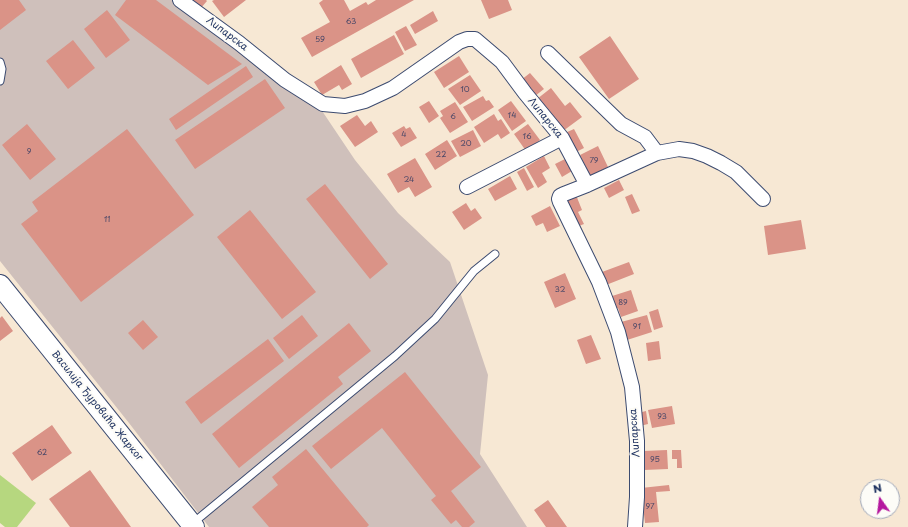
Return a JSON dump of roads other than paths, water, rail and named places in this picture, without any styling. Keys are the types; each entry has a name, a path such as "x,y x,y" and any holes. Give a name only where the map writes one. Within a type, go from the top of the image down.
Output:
{"main road":[{"name":"Василија Ђуровића Жарког","path":"0,285 193,526"}],"street":[{"name":"Липарска","path":"180,0 239,43 285,80 323,104 345,106 365,101 393,88 459,42 467,39 475,39 502,62 562,138 587,185 564,194 560,196 559,199 599,282 618,332 632,386 637,441 637,497 635,527"},
{"path":"548,53 621,124 645,137 657,153"},
{"path":"468,187 562,138"},
{"path":"587,185 657,153 679,149 693,151 721,163 736,172 764,199"}],"lane":[{"path":"0,62 2,69 0,81"},
{"path":"193,526 396,356 435,319 474,271 495,254"}]}
